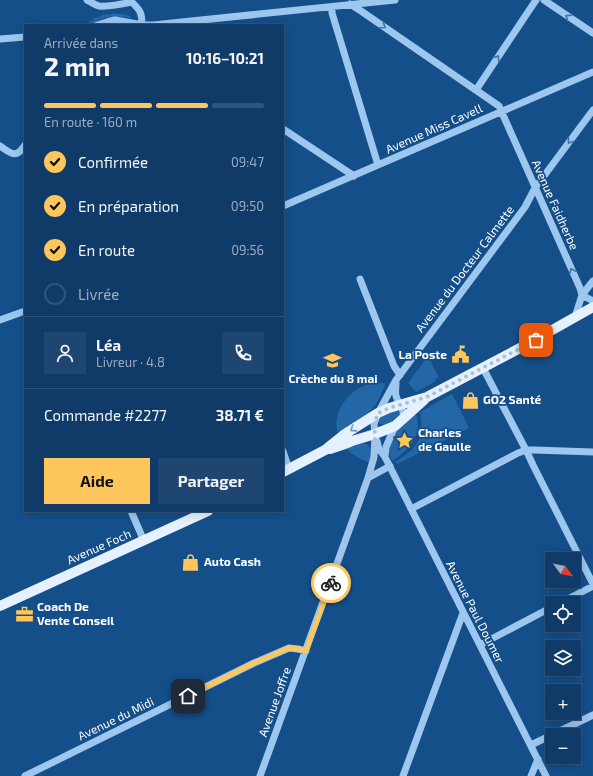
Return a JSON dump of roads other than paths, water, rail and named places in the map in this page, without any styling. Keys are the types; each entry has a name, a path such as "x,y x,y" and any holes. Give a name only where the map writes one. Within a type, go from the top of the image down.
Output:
{"main road":[{"path":"286,471 325,450 345,434 378,413 389,408 427,397 522,347 593,307"},
{"path":"325,450 395,426 427,397"},
{"name":"Avenue Foch","path":"0,606 206,512"}],"street":[{"path":"87,0 94,5 100,6 124,4 130,1 141,13 142,24"},
{"path":"160,24 332,7 341,3 350,4 394,0"},
{"path":"476,90 536,0"},
{"path":"544,0 593,34"},
{"path":"350,4 499,106 502,111"},
{"path":"332,7 332,13 378,165"},
{"path":"100,24 115,20 137,24"},
{"path":"0,39 24,37"},
{"name":"Avenue Miss Cavell","path":"284,206 593,72"},
{"name":"Avenue du Docteur Calmette","path":"375,434 374,424 378,413 398,377 525,207 535,188 593,110"},
{"name":"Avenue Faidherbe","path":"502,111 580,288 582,296"},
{"path":"284,130 354,176"},
{"path":"0,146 11,153 18,154 24,146"},
{"path":"360,279 398,377 396,392 400,405 404,410 404,418"},
{"path":"575,317 582,296 593,281"},
{"path":"582,296 593,301"},
{"path":"0,320 24,311"},
{"path":"483,368 526,450 593,585 573,596"},
{"path":"385,457 386,447 395,426"},
{"name":"Avenue Paul Doumer","path":"375,434 379,449 390,466 546,776"},
{"name":"Avenue Joffre","path":"260,776 368,478 374,457 375,434"},
{"path":"411,509 526,450 593,452"},
{"path":"284,458 286,471"},
{"path":"368,478 390,466"},
{"path":"131,512 144,541"},
{"path":"480,645 545,611"},
{"path":"403,776 464,613"},
{"name":"Avenue du Midi","path":"25,776 268,657 289,648 306,651"},
{"path":"530,745 593,715"},
{"path":"531,776 538,759"}],"place":[{"name":"La Poste","path":"460,355"},
{"name":"Crèche du 8 mai","path":"333,360"},
{"name":"GO2 Santé","path":"470,400"},
{"name":"Charles de Gaulle","path":"405,440"},
{"name":"Auto Cash","path":"191,562"},
{"name":"Coach De Vente Conseil","path":"24,614"}]}
